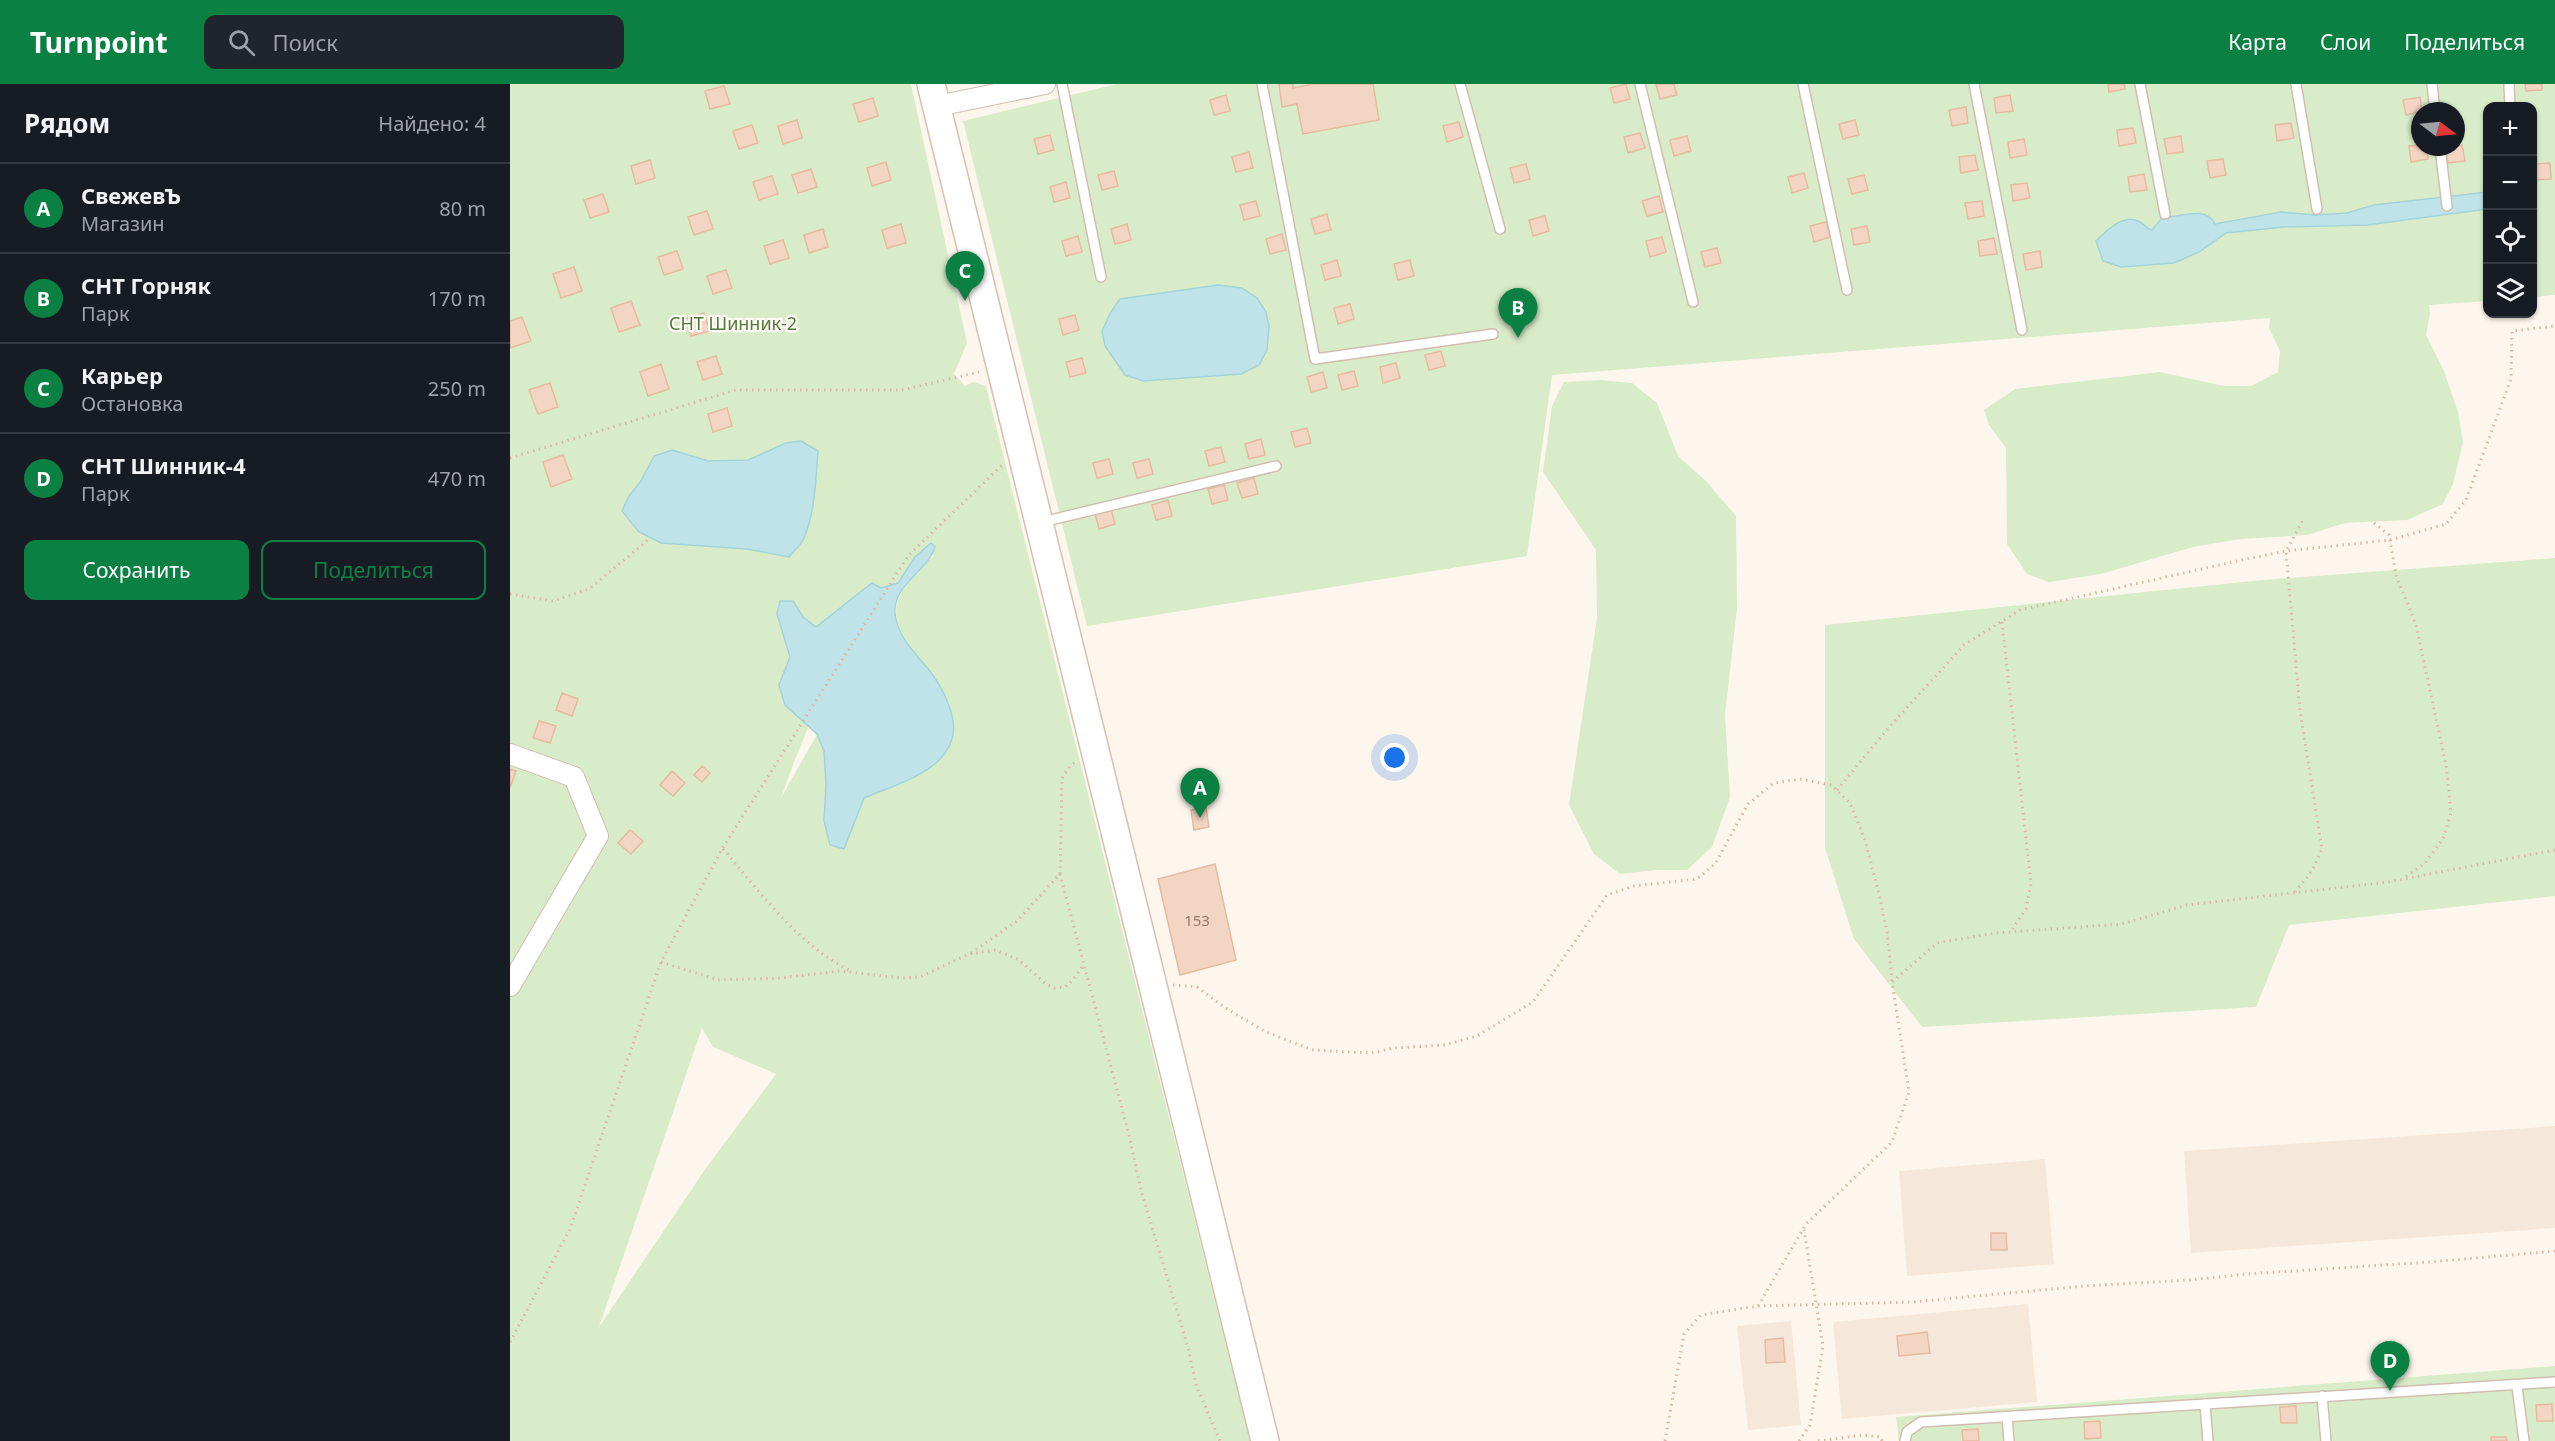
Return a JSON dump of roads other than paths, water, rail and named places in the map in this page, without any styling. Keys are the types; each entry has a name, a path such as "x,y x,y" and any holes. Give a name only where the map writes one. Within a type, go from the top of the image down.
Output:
{"street":[{"path":"1045,84 934,95 1265,1441"},
{"path":"510,754 574,777 598,836 510,986"}],"lane":[{"path":"1062,84 1101,277"},
{"path":"1262,84 1315,358 1493,334"},
{"path":"1460,84 1500,229"},
{"path":"1640,84 1692,302"},
{"path":"1803,84 1847,290"},
{"path":"1974,84 2022,330"},
{"path":"2140,84 2165,214"},
{"path":"2296,84 2317,209"},
{"path":"2432,84 2434,102"},
{"path":"2509,84 2510,102"},
{"path":"2441,156 2447,206"},
{"path":"1039,523 1276,466"},
{"path":"1905,1441 1907,1432 1921,1422 2555,1382"},
{"path":"2517,1386 2523,1441"},
{"path":"2322,1396 2326,1441"},
{"path":"2205,1404 2208,1441"},
{"path":"2007,1417 2009,1441"}],"water":[{"path":"2483,192 2483,210 2367,225 2284,227 2226,233 2199,252 2174,263 2121,267 2103,261 2096,241 2115,224 2128,219 2140,222 2152,230 2162,218 2199,213 2211,218 2215,224 2281,212 2316,215 2347,213 2374,205"},
{"path":"1218,285 1242,288 1257,298 1266,312 1269,326 1267,350 1259,365 1241,374 1143,381 1125,375 1105,346 1102,331 1120,299"},
{"path":"801,441 818,451 816,484 808,528 801,543 789,557 747,549 661,543 639,532 622,511 654,456 672,450 708,461 748,460 786,443"},
{"path":"931,543 935,547 931,556 899,594 895,613 905,641 934,676 941,689 952,716 953,734 948,748 939,760 926,770 864,798 844,849 830,845 824,821 826,784 824,751 817,734 785,705 779,685 790,657 777,614 780,601 793,601 803,617 816,627 872,583 881,588 898,583 915,557"}],"place":[{"name":"Карьер","path":"965,301"},
{"name":"СНТ Горняк","path":"1518,338"},
{"name":"СвежевЪ","path":"1200,818"},
{"name":"СНТ Шинник-4","path":"2390,1391"}],"park label":[{"name":"СНТ Шинник-2","path":"733,323"}]}
